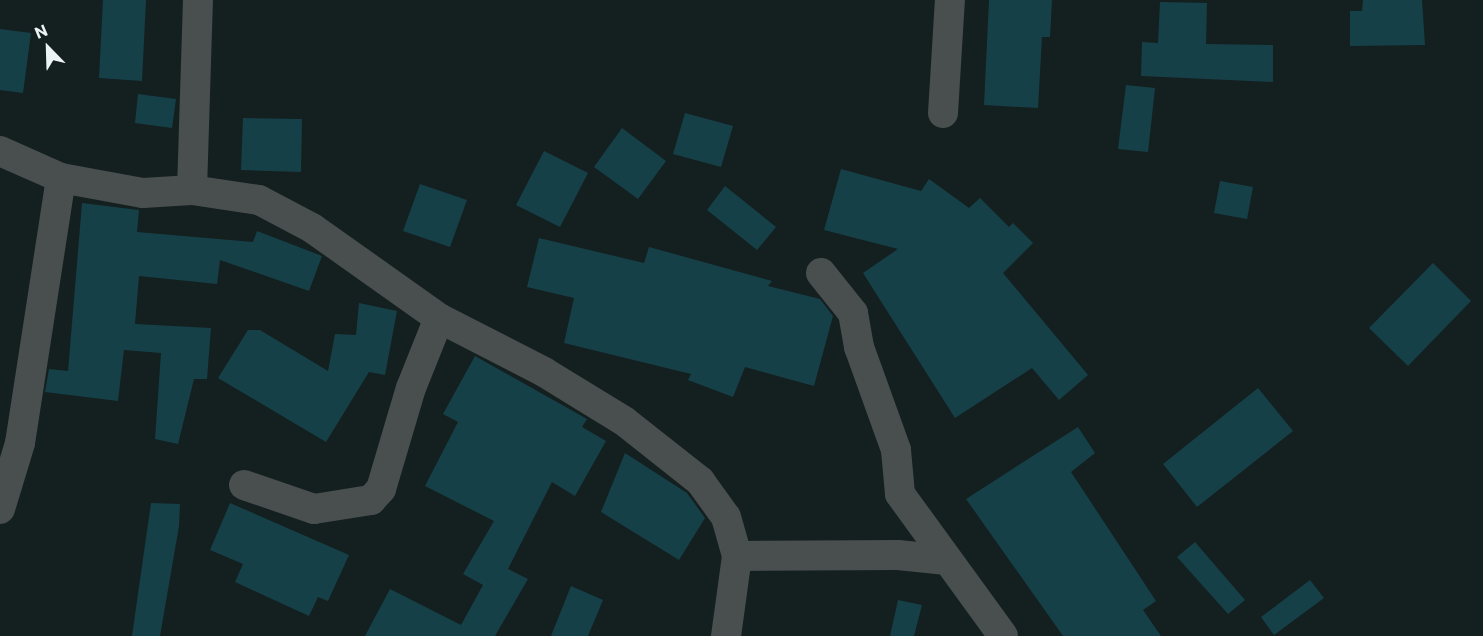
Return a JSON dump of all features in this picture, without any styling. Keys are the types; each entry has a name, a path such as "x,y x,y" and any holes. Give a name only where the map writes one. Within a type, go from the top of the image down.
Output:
{"street":[{"path":"192,190 198,0"},
{"path":"943,113 950,0"},
{"path":"0,151 62,178 143,193 192,190 259,200 286,214 439,318 543,372 624,421 700,481 726,517 737,556 726,636"},
{"path":"0,509 21,443 62,178"},
{"path":"821,273 853,313 859,347 896,450 900,494 1003,636"},
{"path":"244,485 314,509 370,500 381,489 411,388 439,318"},
{"path":"737,556 898,555 947,560"}],"building":[{"path":"103,0 146,0 142,81 99,78"},
{"path":"989,0 1052,0 1050,37 1042,37 1038,108 984,105"},
{"path":"1363,0 1422,0 1425,45 1350,46 1350,11 1362,11"},
{"path":"1160,2 1207,3 1206,44 1273,45 1273,82 1141,76 1142,42 1158,43"},
{"path":"0,29 31,33 23,93 0,90"},
{"path":"1126,85 1155,88 1148,152 1118,149"},
{"path":"138,94 176,99 172,128 135,123"},
{"path":"685,113 733,126 721,167 673,154"},
{"path":"243,118 302,119 301,172 241,170"},
{"path":"622,128 666,161 638,199 594,167"},
{"path":"544,151 588,173 560,227 516,205"},
{"path":"841,169 921,191 929,179 969,208 980,198 1009,227 1013,223 1033,243 1003,273 1088,375 1059,400 1032,368 955,418 863,273 898,249 824,230"},
{"path":"1220,181 1253,187 1247,219 1214,213"},
{"path":"420,184 467,200 450,247 403,231"},
{"path":"725,186 776,227 757,250 707,210"},
{"path":"82,203 139,210 137,232 253,242 257,231 322,256 309,291 220,260 217,284 139,276 135,324 211,328 207,379 194,379 178,444 155,439 161,353 124,350 118,401 45,392 49,369 68,371"},
{"path":"539,238 644,263 649,247 772,281 768,286 820,299 833,316 814,386 745,367 733,397 688,380 691,374 564,343 574,298 527,287"},
{"path":"1433,263 1471,301 1408,366 1369,328"},
{"path":"359,303 397,311 385,375 369,372 326,442 218,378 248,330 260,330 328,371 335,334 356,335"},
{"path":"475,356 587,419 582,427 606,441 575,496 552,482 508,569 528,579 495,636 365,636 390,589 461,625 483,585 463,574 494,521 425,486 458,422 443,414"},
{"path":"1258,388 1293,431 1197,507 1163,464"},
{"path":"1078,427 1095,453 1071,472 1156,601 1143,610 1161,636 1063,636 966,499"},
{"path":"625,453 687,493 705,518 679,560 601,512"},
{"path":"151,503 180,504 179,526 160,636 132,636"},
{"path":"230,503 349,555 328,601 318,597 309,616 235,582 243,564 210,550"},
{"path":"1195,542 1245,600 1228,614 1177,557"},
{"path":"1310,580 1324,598 1274,635 1261,617"},
{"path":"571,586 603,600 588,636 551,636"},
{"path":"898,600 922,605 914,636 890,636"}]}
